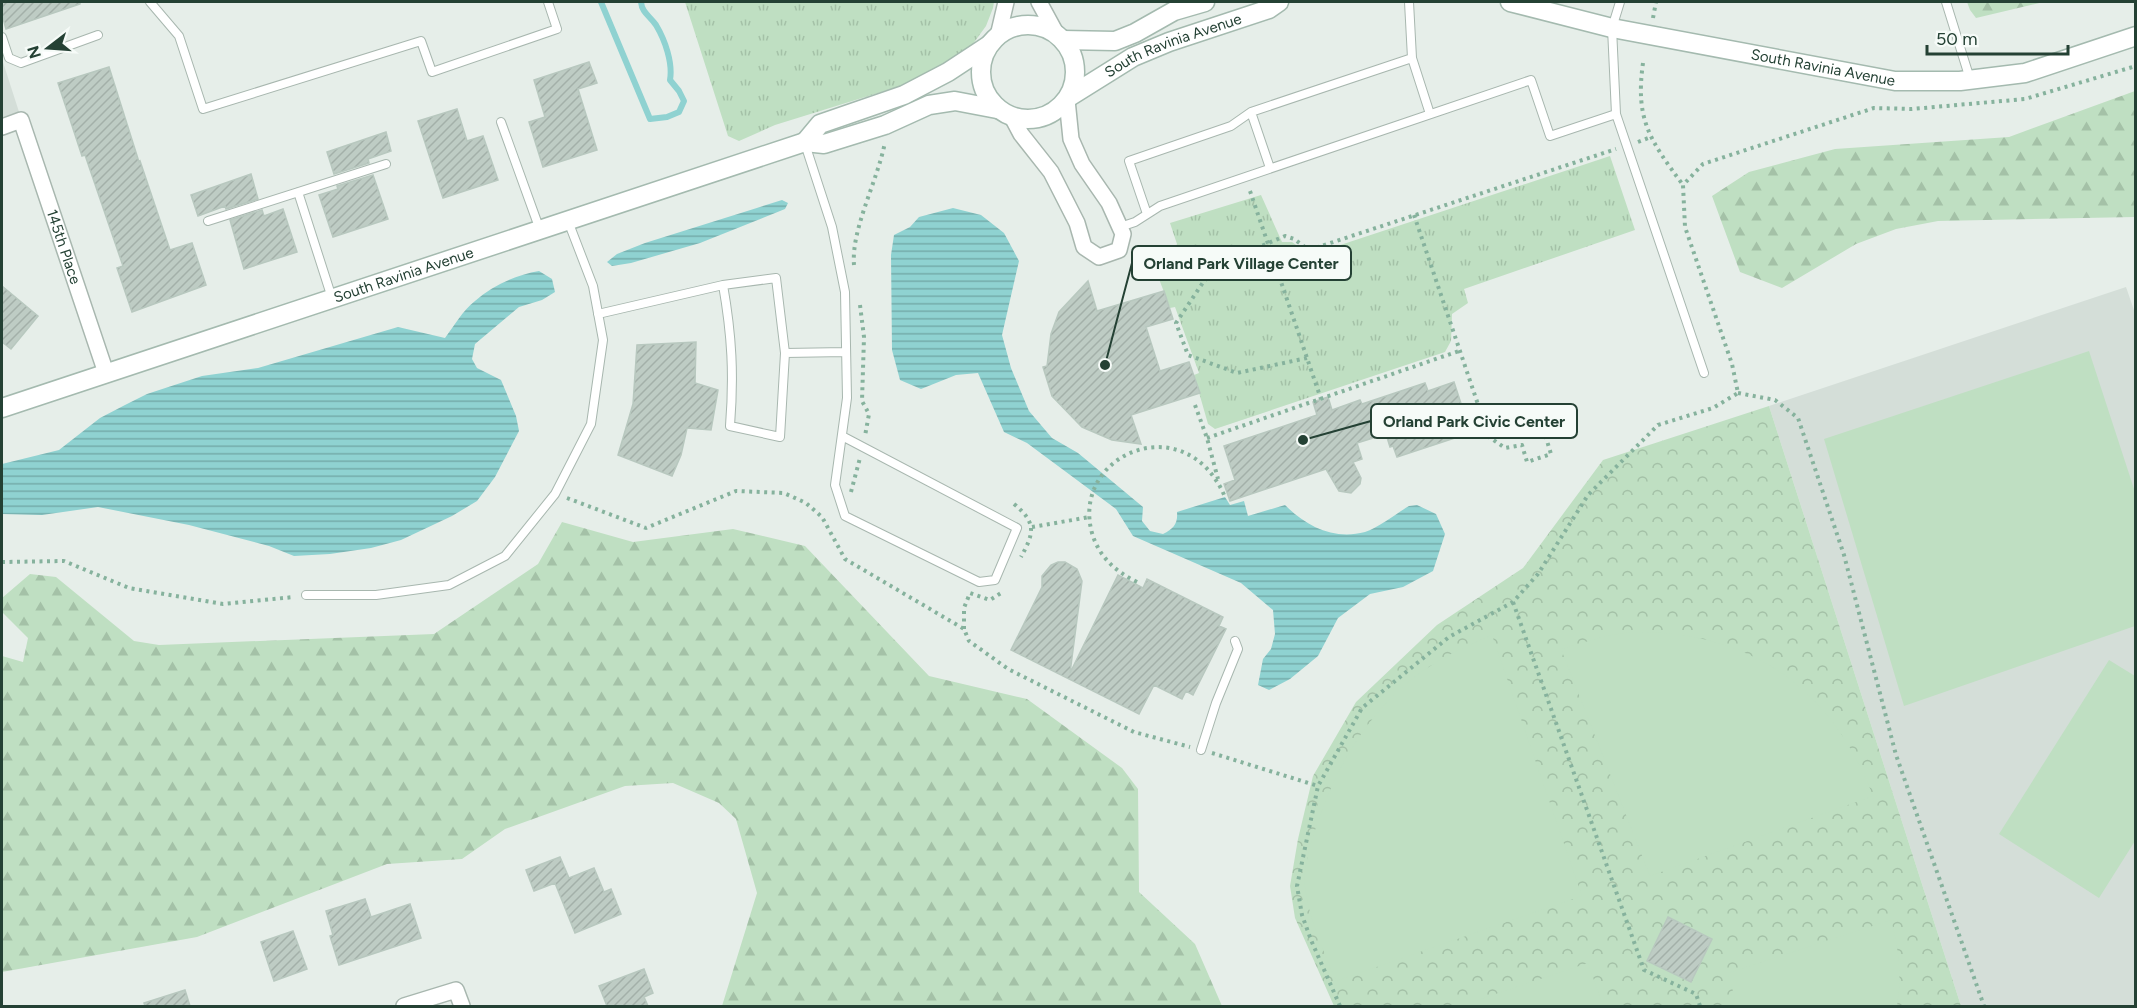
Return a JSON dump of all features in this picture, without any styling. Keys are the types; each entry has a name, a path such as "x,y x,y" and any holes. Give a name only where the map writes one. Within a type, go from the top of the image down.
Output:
{"street":[{"path":"1006,2 993,41 982,64 982,84 988,97 1005,113 1051,172 1077,223 1084,247 1099,257 1119,250 1123,234 1109,203 1082,164 1071,139 1068,98"},
{"path":"1005,113 1028,120 1044,117 1058,109 1068,98 1074,83 1075,69 1072,55 1039,2"},
{"name":"South Ravinia Avenue","path":"1060,38 1115,41 1135,33 1174,11 1205,2"},
{"name":"South Ravinia Avenue","path":"1068,98 1133,57 1169,42 1269,9 1279,2"},
{"name":"South Ravinia Avenue","path":"1509,2 1612,28 1895,81 1971,80 2025,73 2136,36"},
{"path":"993,41 1009,29 1022,25 1034,25 1046,29 1060,38"},
{"name":"South Ravinia Avenue","path":"805,142 819,124 904,95 948,72 993,41"},
{"name":"South Ravinia Avenue","path":"2,408 805,142 824,144 885,125 929,105 955,101 1005,113"},
{"name":"145th Place","path":"2,127 21,120 106,373"},
{"path":"404,1006 456,990 462,1006"}],"lane":[{"path":"150,2 179,36 203,109 421,41 432,72 557,29 548,2"},
{"path":"1409,2 1412,58 1430,114"},
{"path":"1620,2 1612,28 1617,114 1704,374"},
{"path":"1946,2 1971,80"},
{"path":"2,37 9,58 21,63 98,35"},
{"path":"1147,214 1129,161 1231,126 1251,112 1412,58"},
{"path":"1120,227 1135,222 1160,206 1531,80 1550,136 1617,114"},
{"path":"1251,112 1270,168"},
{"path":"501,122 540,230"},
{"path":"805,142 832,227 845,292 847,398 842,436 836,485 845,516 979,582 995,580 1017,528 842,436"},
{"path":"208,221 386,164"},
{"path":"298,192 332,298"},
{"path":"306,595 376,595 449,585 505,555 555,494 591,424 603,340 593,286 567,220"},
{"path":"598,314 723,285 776,278 785,353 780,436 730,426 734,377 730,325 723,285"},
{"path":"785,353 846,352"},
{"path":"1201,750 1216,703 1238,649 1235,641"}],"path":[{"path":"1652,21 1656,2"},
{"path":"1643,63 1640,104 1656,148 1683,185"},
{"path":"1307,358 1237,373 1188,355 1176,323 1204,281 1224,264 1268,242 1285,236 1294,239 1309,250 1651,137"},
{"path":"855,272 855,239 881,164 886,140"},
{"path":"1250,191 1321,399"},
{"path":"1414,215 1490,437 1505,448 1522,445 1527,462 1551,454 1543,428"},
{"path":"827,526 845,516 869,414 862,401 864,337 860,304"},
{"path":"1207,438 1459,351"},
{"path":"1738,393 1775,400 1798,418 1844,555 1896,755 1984,1006"},
{"path":"1195,405 1225,497"},
{"path":"1137,582 1111,566 1101,555 1094,542 1090,515 1097,484 1105,472 1116,461 1139,450 1165,447 1190,455 1210,471 1219,483"},
{"path":"555,494 646,528 736,491 784,493 806,503 822,517 845,560 964,629 969,641 1008,669 1134,732 1318,786 1297,886 1302,915 1340,1006"},
{"path":"1032,527 1090,515"},
{"path":"2,562 64,561 129,588 222,604 306,595"},
{"path":"1513,602 1644,970 1696,994 1700,1006"}],"shaded area":[{"path":"2,59 20,115 2,121"},
{"path":"2126,287 2136,316 2135,1006 1961,1006 1769,406"}],"green space":[{"path":"685,2 994,2 986,26 970,48 907,84 775,125 739,141 728,136"},
{"path":"1967,2 2044,2 1976,18"},
{"path":"2135,91 2135,217 1938,221 1896,229 1856,244 1782,288 1740,272 1712,196 1749,172 1835,149 2009,137"},
{"path":"1610,156 1635,230 1464,289 1468,303 1452,314 1451,341 1445,352 1215,429 1208,424 1194,375 1199,373 1175,307 1170,308 1153,263 1170,257 1177,244 1170,223 1261,195 1282,242 1292,242 1310,255"},
{"path":"2089,351 2135,492 2135,626 1904,706 1824,439"},
{"path":"1769,406 1961,1006 1334,1006 1295,918 1290,886 1313,776 1356,702 1437,625 1523,568 1603,460"},
{"path":"562,522 633,542 733,529 805,546 929,676 1027,699 1122,768 1138,789 1139,892 1195,944 1222,1006 722,1006 757,893 736,819 719,803 673,783 625,786 505,829 462,859 387,864 197,937 2,972 2,656 23,662 28,638 2,612 2,598 30,574 56,577 134,641 159,645 434,634 538,564"},
{"path":"1630,632 1672,634 1712,641 1747,654 1780,672 1809,695 1834,724 1856,758 1873,796 1650,876 1561,649 1606,636"},
{"path":"1492,635 1582,896 1336,981 1313,923 1305,887 1309,851 1329,792 1354,745 1385,704 1424,670 1447,656"},
{"path":"2109,660 2135,676 2135,841 2099,898 1999,834"},
{"path":"1891,920 1899,963 1897,1006 1737,1006 1728,973"},
{"path":"1588,963 1603,1006 1460,1006"}],"water":[{"path":"782,200 788,203 785,209 700,243 631,263 612,266 607,262 617,254 645,243"},
{"path":"953,208 981,215 1004,233 1019,261 1002,335 1011,368 1029,411 1052,438 1078,453 1143,507 1142,521 1150,531 1163,534 1175,525 1177,512 1225,497 1230,505 1244,501 1248,516 1285,505 1302,520 1322,530 1343,534 1365,532 1409,506 1417,505 1436,514 1445,534 1433,571 1403,587 1370,594 1338,618 1318,656 1290,679 1269,690 1258,685 1263,659 1271,649 1275,634 1273,610 1241,583 1133,536 1116,509 1027,443 1004,432 978,373 956,375 921,389 900,380 892,350 891,255 894,235 910,227 919,217"},
{"path":"539,271 552,279 555,292 542,300 519,307 475,344 472,359 477,368 501,380 516,416 519,431 495,477 477,501 452,516 401,540 371,548 294,556 269,546 189,525 98,507 42,515 2,514 2,464 59,450 100,418 147,394 202,376 258,368 398,327 445,338 467,309 489,290 522,275"}],"building":[{"path":"2,2 80,2 80,4 6,29 2,15"},
{"path":"589,62 597,83 578,89 597,150 543,167 529,122 545,117 534,80"},
{"path":"109,67 170,250 192,243 206,285 132,312 117,268 123,266 85,155 82,156 58,83"},
{"path":"457,109 467,141 483,136 498,180 443,198 418,121"},
{"path":"386,132 391,151 368,159 369,163 334,174 327,152"},
{"path":"251,174 258,199 226,209 225,206 198,216 191,195"},
{"path":"373,175 388,219 333,237 319,195 338,189 337,186"},
{"path":"283,209 297,252 244,269 230,220 262,210 264,216"},
{"path":"1088,281 1097,311 1164,291 1173,319 1146,327 1160,371 1189,362 1200,393 1131,415 1141,444 1112,440 1082,427 1052,396 1043,367 1047,366 1051,334 1059,312"},
{"path":"2,286 38,316 11,349 2,342"},
{"path":"696,342 695,383 718,390 711,430 687,428 681,455 672,476 618,455 633,404 637,345"},
{"path":"1454,382 1466,419 1480,414 1485,428 1397,457 1393,446 1390,447 1386,434 1357,443 1362,459 1353,462 1361,478 1360,484 1351,493 1339,491 1326,469 1230,501 1224,484 1235,480 1224,446 1317,415 1313,402 1328,397 1332,410 1360,400 1362,404 1425,383 1428,391"},
{"path":"1065,562 1077,569 1082,581 1070,673 1118,575 1143,588 1147,579 1223,617 1219,626 1226,629 1193,695 1186,691 1182,699 1154,685 1139,714 1011,650 1042,587 1042,576 1051,565"},
{"path":"560,857 569,878 594,868 604,892 611,889 621,914 575,933 555,883 534,891 526,870"},
{"path":"365,899 371,917 410,904 421,938 339,965 330,936 333,935 326,911"},
{"path":"1668,917 1712,939 1691,982 1647,961"},
{"path":"293,931 307,969 274,981 261,942"},
{"path":"644,969 653,993 644,997 648,1006 607,1006 599,986"},
{"path":"185,990 190,1006 145,1006 144,1003"}],"waterway":[{"path":"601,2 650,119 667,117 679,112 684,101 670,80 668,52 662,38 641,2"}],"place":[{"name":"Orland Park Village Center","path":"1105,365"},
{"name":"Orland Park Civic Center","path":"1303,440"}]}
